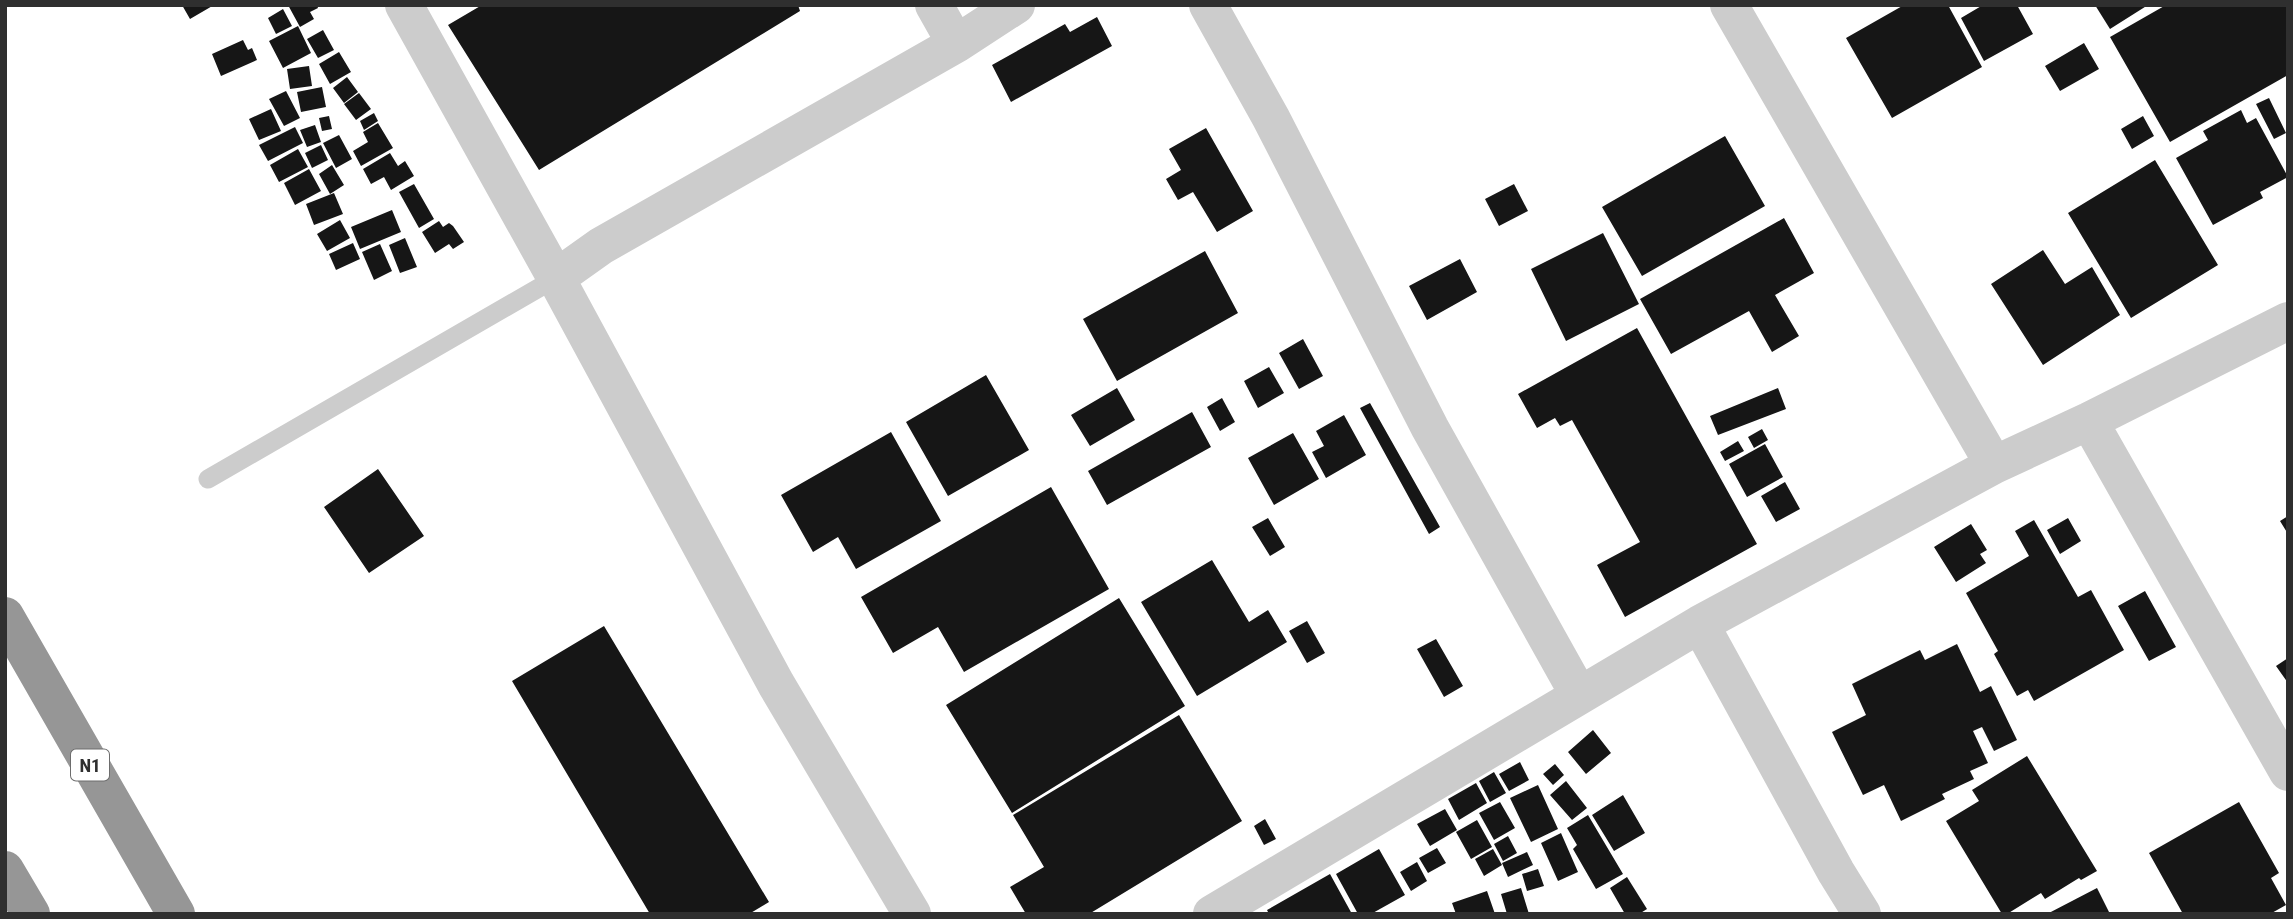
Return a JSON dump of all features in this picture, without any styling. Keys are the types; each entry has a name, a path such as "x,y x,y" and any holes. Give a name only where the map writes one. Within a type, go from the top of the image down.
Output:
{"highway":[{"name":"N1","path":"5,616 176,914"},
{"path":"5,870 31,914"}],"street":[{"path":"404,5 556,278 776,684 912,914"},
{"path":"934,5 956,44"},
{"path":"556,278 601,246 956,44 1016,5"},
{"path":"1208,5 1271,118 1430,428 1579,695"},
{"path":"1729,5 1994,466"},
{"path":"1212,914 1700,624 1994,466 2288,321"},
{"path":"2089,421 2288,772"},
{"path":"1700,624 1836,872 1862,914"}],"lane":[{"path":"208,479 556,278"}],"building":[{"path":"182,5 214,5 190,19"},
{"path":"288,5 317,5 318,8 310,12 314,19 300,27"},
{"path":"482,5 798,5 800,11 539,170 448,25"},
{"path":"1904,5 1948,5 1982,67 1892,118 1846,38"},
{"path":"1983,5 2017,5 2033,34 1984,61 1961,18"},
{"path":"2095,5 2148,5 2110,29"},
{"path":"2166,5 2288,5 2288,75 2170,142 2110,37"},
{"path":"283,9 292,26 276,34 268,18"},
{"path":"1097,17 1112,46 1011,102 992,65 1065,24 1070,32"},
{"path":"298,26 311,53 283,68 269,41"},
{"path":"323,30 334,50 318,58 307,39"},
{"path":"243,40 248,50 252,48 257,60 221,76 212,54"},
{"path":"2084,43 2099,69 2060,91 2045,66"},
{"path":"339,52 351,72 330,84 319,64"},
{"path":"309,66 312,86 290,89 287,69"},
{"path":"347,77 358,92 344,103 333,88"},
{"path":"322,87 326,107 301,112 297,92"},
{"path":"286,91 300,118 284,126 269,99"},
{"path":"359,93 371,109 356,120 344,104"},
{"path":"2269,98 2286,133 2274,139 2256,104"},
{"path":"271,109 281,131 259,140 249,119"},
{"path":"2241,110 2247,123 2256,118 2288,177 2260,192 2263,198 2213,225 2176,158 2208,140 2203,131"},
{"path":"374,113 378,121 364,130 360,121"},
{"path":"329,116 332,129 322,131 319,118"},
{"path":"2143,116 2154,136 2132,149 2121,129"},
{"path":"378,123 393,148 361,166 353,151 368,142 363,132"},
{"path":"315,125 321,142 307,147 300,130"},
{"path":"295,127 303,143 268,161 259,145"},
{"path":"1206,128 1253,211 1217,232 1193,192 1178,200 1166,179 1181,170 1169,149"},
{"path":"339,135 352,159 336,168 323,143"},
{"path":"1725,136 1765,206 1642,276 1602,207"},
{"path":"321,145 328,160 312,168 305,153"},
{"path":"298,149 308,167 279,182 270,165"},
{"path":"390,153 398,166 405,161 414,176 391,190 384,177 371,184 363,169"},
{"path":"2155,160 2218,265 2131,318 2068,213"},
{"path":"332,165 344,185 330,194 319,174"},
{"path":"309,169 321,191 295,205 284,183"},
{"path":"414,184 434,219 419,228 399,192"},
{"path":"1514,184 1528,211 1499,226 1485,199"},
{"path":"334,193 343,214 314,225 306,204"},
{"path":"392,210 401,232 360,249 351,227"},
{"path":"1784,218 1814,273 1775,295 1799,336 1772,352 1749,311 1671,354 1640,299"},
{"path":"340,220 350,238 327,251 317,234"},
{"path":"439,221 443,227 449,223 453,226 464,242 453,249 449,244 435,253 422,232"},
{"path":"1603,233 1639,304 1566,341 1531,269"},
{"path":"405,238 417,267 400,273 389,245"},
{"path":"353,243 360,259 336,270 329,254"},
{"path":"380,244 392,271 374,280 362,252"},
{"path":"2043,250 2065,284 2092,267 2120,315 2043,365 1991,284"},
{"path":"1205,251 1238,313 1117,381 1083,319"},
{"path":"1460,259 1477,292 1427,320 1409,286"},
{"path":"1637,328 1757,544 1625,617 1597,565 1640,542 1572,420 1560,426 1555,418 1537,428 1518,394"},
{"path":"1303,339 1323,376 1299,389 1279,353"},
{"path":"1269,367 1284,393 1258,408 1244,381"},
{"path":"986,375 1029,450 948,496 906,422"},
{"path":"1117,388 1135,420 1090,446 1071,415"},
{"path":"1778,388 1786,409 1718,435 1710,416"},
{"path":"1222,398 1235,422 1220,431 1207,407"},
{"path":"1370,403 1440,527 1429,534 1360,408"},
{"path":"1192,412 1211,447 1107,505 1088,471"},
{"path":"1344,415 1366,455 1326,478 1312,452 1324,446 1316,431"},
{"path":"1762,429 1768,440 1754,448 1748,437"},
{"path":"891,432 941,521 856,569 838,537 813,552 781,495"},
{"path":"1293,433 1319,479 1274,505 1248,458"},
{"path":"1738,441 1744,451 1725,461 1720,452"},
{"path":"1765,444 1783,477 1747,497 1729,464"},
{"path":"378,469 424,536 369,573 324,507"},
{"path":"1785,482 1800,509 1776,522 1761,496"},
{"path":"1051,487 1109,589 964,672 938,627 893,653 861,597"},
{"path":"2288,516 2288,534 2280,521"},
{"path":"1268,518 1285,547 1270,556 1252,527"},
{"path":"2068,518 2081,541 2060,554 2047,530"},
{"path":"2034,520 2078,597 2091,590 2124,650 2034,701 2028,690 2017,696 1994,654 1998,651 1966,593 2029,556 2015,531"},
{"path":"1971,524 1987,550 1980,554 1986,563 1956,582 1934,547"},
{"path":"1212,560 1249,622 1268,610 1287,642 1197,696 1141,602"},
{"path":"2145,591 2176,647 2149,661 2118,606"},
{"path":"1119,598 1185,706 1012,813 946,705"},
{"path":"1307,621 1325,653 1307,663 1289,631"},
{"path":"604,626 769,902 749,914 650,914 512,681"},
{"path":"1436,639 1463,686 1444,697 1417,649"},
{"path":"1957,644 1980,692 1991,686 2017,740 1994,751 1982,727 1973,731 1988,763 1970,771 1974,779 1942,794 1945,799 1901,821 1884,785 1863,795 1832,732 1866,715 1852,684 1920,650 1925,660"},
{"path":"2288,658 2288,683 2276,666"},
{"path":"1179,715 1242,821 1089,914 1026,914 1010,887 1044,867 1013,815"},
{"path":"1593,730 1611,753 1586,774 1568,752"},
{"path":"2027,756 2097,871 2081,880 2079,878 2045,899 2041,893 2007,914 2002,914 1946,821 1979,801 1972,790"},
{"path":"1520,762 1529,780 1509,791 1499,774"},
{"path":"1555,764 1564,775 1553,785 1543,774"},
{"path":"1494,772 1506,793 1490,802 1479,781"},
{"path":"1566,781 1587,808 1572,820 1550,795"},
{"path":"1476,783 1487,803 1459,820 1448,799"},
{"path":"1538,785 1558,829 1531,842 1510,798"},
{"path":"1623,795 1645,833 1614,851 1592,815"},
{"path":"1500,802 1515,828 1494,840 1479,813"},
{"path":"2239,802 2279,873 2271,878 2286,905 2270,914 2183,914 2149,853"},
{"path":"1445,809 1457,830 1430,846 1417,824"},
{"path":"1588,815 1623,874 1596,889 1573,849 1577,845 1567,828"},
{"path":"1265,819 1276,839 1264,845 1254,826"},
{"path":"1477,820 1492,847 1471,859 1456,832"},
{"path":"1561,833 1578,872 1558,881 1541,843"},
{"path":"1508,836 1517,853 1503,861 1494,844"},
{"path":"1437,848 1446,863 1428,873 1419,858"},
{"path":"1379,849 1405,895 1371,914 1358,914 1336,874"},
{"path":"1493,849 1502,865 1484,876 1475,859"},
{"path":"1527,852 1533,865 1508,877 1502,863"},
{"path":"1417,862 1427,881 1411,891 1400,872"},
{"path":"1538,869 1544,886 1527,891 1522,874"},
{"path":"1330,874 1352,914 1269,914 1267,910"},
{"path":"1627,877 1647,909 1639,914 1625,914 1610,888"},
{"path":"1521,888 1529,914 1507,914 1501,894"},
{"path":"2097,888 2110,914 2047,914"},
{"path":"1487,891 1495,914 1456,914 1452,903"}]}
